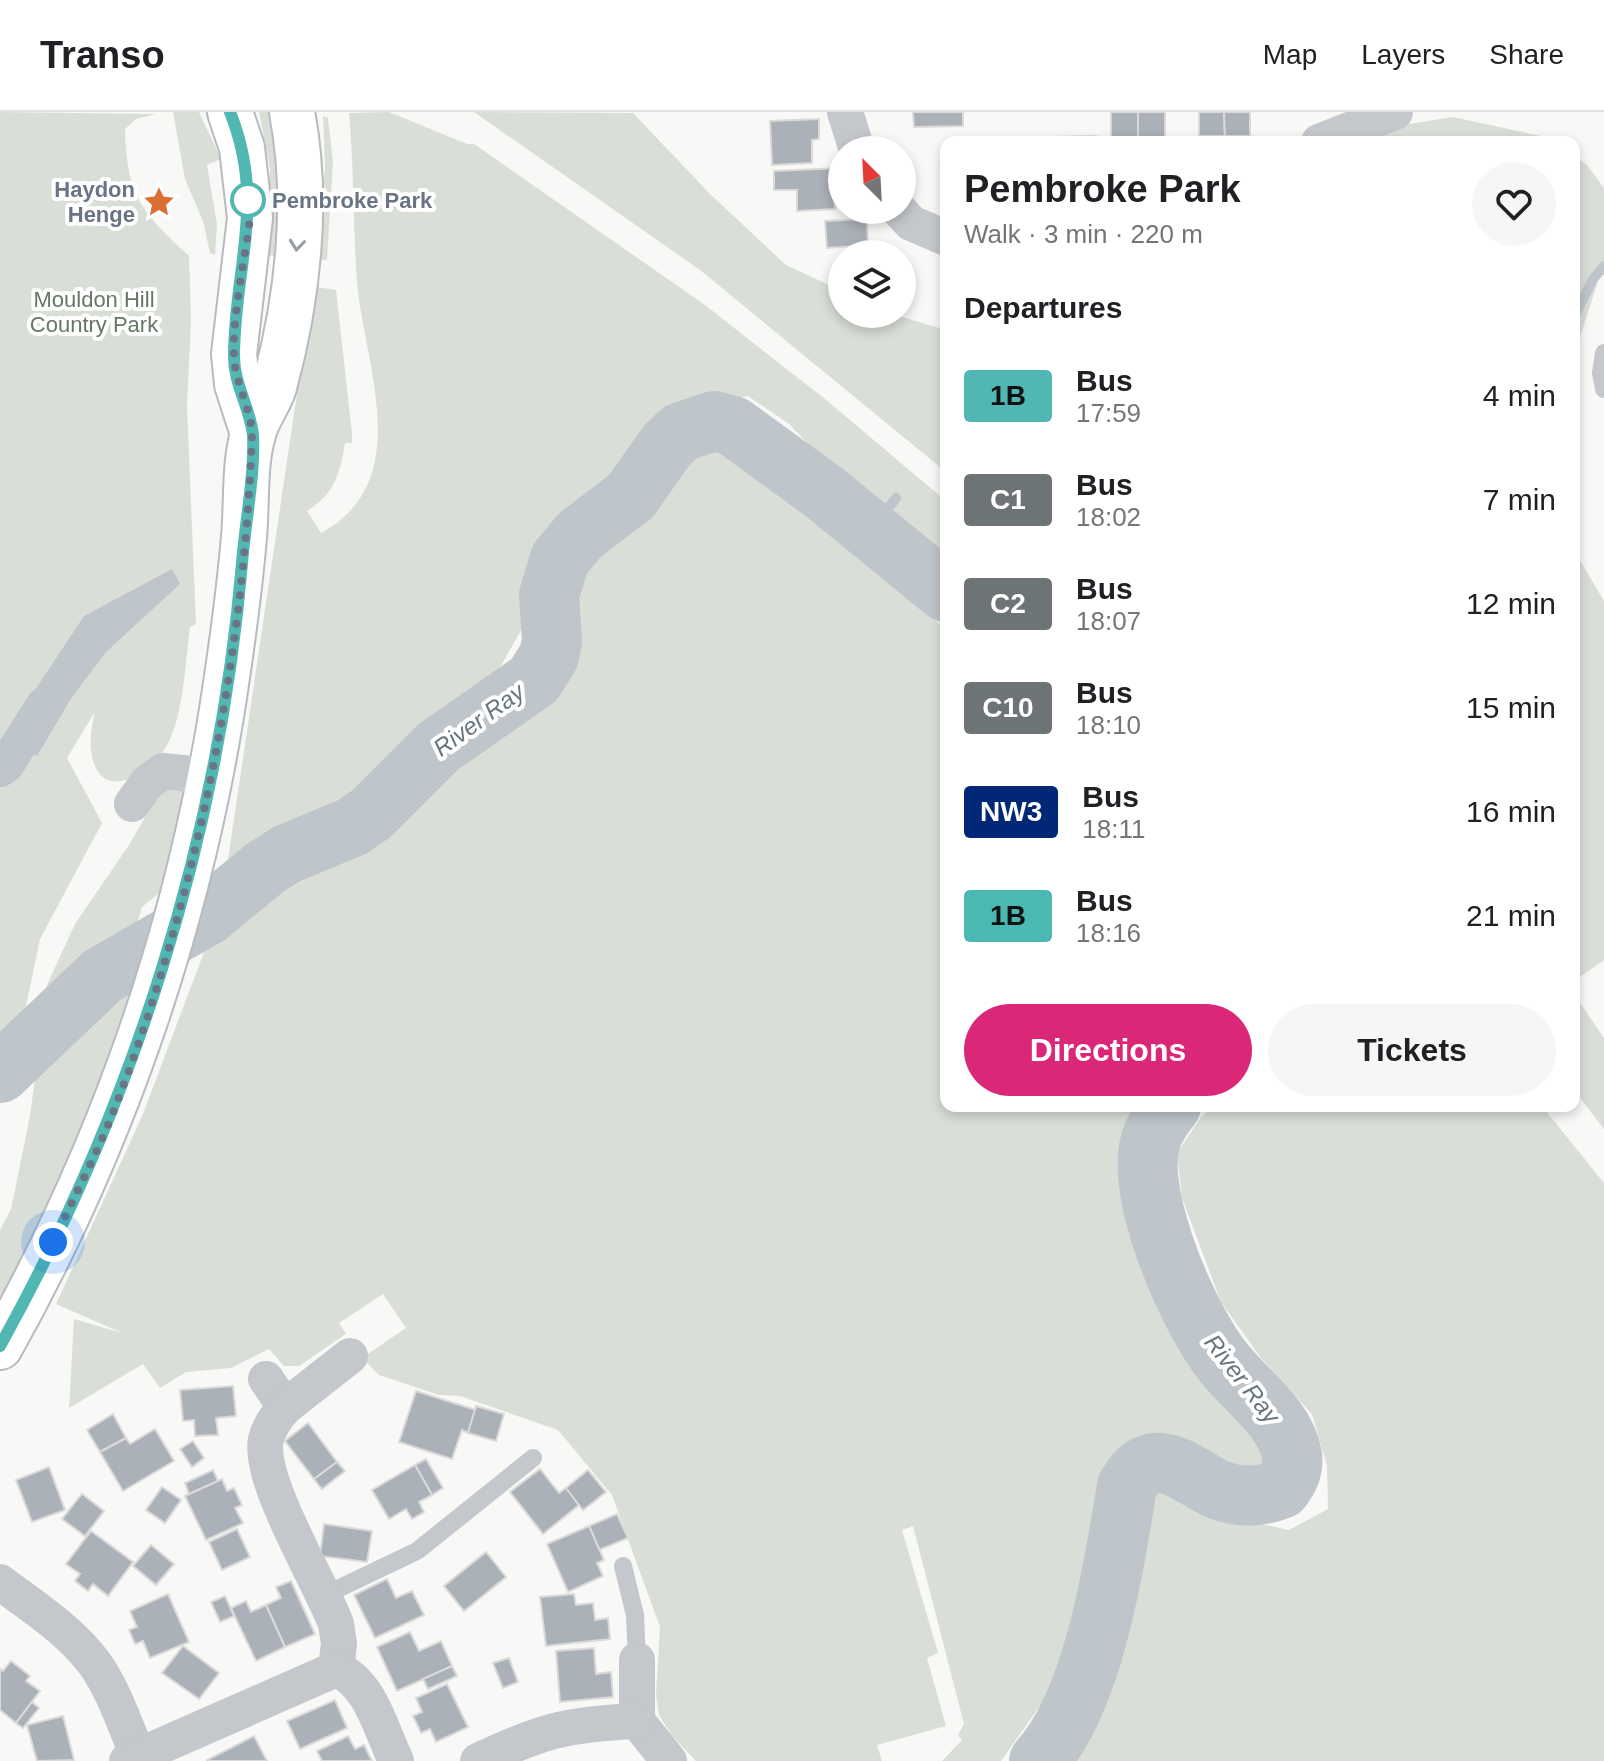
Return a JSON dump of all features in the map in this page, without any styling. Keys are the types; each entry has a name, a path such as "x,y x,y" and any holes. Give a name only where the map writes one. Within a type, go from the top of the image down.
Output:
{"main road":[{"path":"230,112 242,148 250,218 234,354 237,384 253,434"},
{"path":"0,1347 53,1242 116,1105 166,955 190,871 211,776 238,610 253,434 273,390 285,337 295,264 302,177 292,112"}],"street":[{"path":"845,112 853,136"},
{"path":"1334,136 1395,112"},
{"path":"913,224 940,235"},
{"path":"132,804 147,783 163,771 211,776"},
{"path":"336,1669 339,1634 325,1595 275,1490 266,1462 266,1440 276,1416 276,1393 350,1356"},
{"path":"0,1582 65,1632 88,1655 108,1687 132,1758 336,1669"},
{"path":"637,1660 637,1721 669,1761"},
{"path":"336,1669 355,1681 366,1695 396,1761"},
{"path":"478,1761 519,1742 568,1725 637,1721"}],"lane":[{"path":"1604,353 1601,373 1604,389"},
{"path":"325,1595 417,1551 533,1458"},
{"path":"623,1566 635,1615 637,1660"}],"green space":[{"name":"Mouldon Hill Country Park","path":"0,112 156,114 136,119 125,129 126,152 133,187 140,201 159,227 189,256 191,319 187,406 196,624 190,627 175,727 169,742 152,764 131,778 120,781 110,781 101,776 91,750 94,713 67,758 102,823 40,939 21,1030 0,1032"},
{"path":"173,112 199,112 221,159 207,165 217,224 215,255 210,253 203,221 185,179"},
{"path":"259,112 268,112 276,148 279,202 276,257 266,254 270,169"},
{"path":"389,112 467,144 474,144 705,305 825,399 940,496 940,571 915,583 876,557 856,494 789,424 748,396 712,404 629,480 546,536 531,578 524,625 486,692 441,728 395,790 405,812 443,768 506,735 541,709 561,674 562,619 588,567 642,520 667,481 698,445 719,440 759,464 940,625 940,1112 1145,1112 1135,1136 1133,1171 1138,1209 1149,1248 1165,1288 1200,1357 1223,1393 1270,1452 1258,1473 1245,1477 1163,1438 1142,1447 1104,1488 1079,1612 1052,1689 1001,1761 942,1761 962,1740 958,1735 964,1724 913,1526 902,1530 938,1653 927,1658 946,1726 877,1745 882,1761 696,1761 672,1736 659,1715 656,1695 660,1627 612,1495 558,1430 460,1396 439,1395 379,1375 362,1358 406,1328 383,1294 339,1323 346,1334 299,1366 284,1366 269,1349 231,1368 186,1372 160,1388 143,1364 69,1408 74,1319 122,1333 56,1304 143,1114 221,907 312,292 317,287 336,290 352,434 352,443 345,443 330,490 307,511 321,533 350,511 368,484 376,453 378,420 357,283 349,113"},
{"path":"474,112 633,113 710,194 786,265 828,284 828,328 916,328 916,321 940,328 940,467 700,270"},
{"path":"323,116 328,118 333,162 327,260 317,259 325,166"},
{"path":"1453,117 1540,136 1381,136 1397,126"},
{"path":"1580,160 1604,188 1604,262 1580,337"},
{"path":"1580,560 1604,601 1604,960 1580,977"},
{"path":"163,786 184,789 184,799 164,889 142,907 122,975 129,986 132,1011 103,1086 0,1301 0,1230 11,1209 30,1116 47,985 75,924 129,845"},
{"path":"1580,1003 1604,1038 1604,1129 1580,1098"},
{"path":"1207,1112 1547,1112 1604,1183 1604,1761 1073,1761 1125,1620 1149,1494 1169,1485 1211,1513 1289,1530 1328,1509 1327,1466 1312,1414 1261,1358 1221,1302 1182,1198 1177,1153"}],"shaded area":[{"path":"172,569 180,584 106,652 72,697 37,756 2,740 84,616"}],"building":[{"path":"913,112 963,112 963,126 914,127"},
{"path":"1111,112 1138,112 1138,136 1111,136"},
{"path":"1138,112 1165,112 1165,136 1138,136"},
{"path":"1199,112 1224,112 1225,136 1199,136"},
{"path":"1224,112 1250,112 1250,136 1225,136"},
{"path":"819,119 819,139 812,140 812,163 772,165 770,121"},
{"path":"828,169 828,209 797,211 797,190 774,190 774,171"},
{"path":"825,221 828,224 867,224 868,240 828,240 827,248"},
{"path":"233,1386 236,1416 216,1418 218,1435 195,1436 194,1420 183,1421 180,1390"},
{"path":"416,1391 476,1410 468,1433 462,1430 452,1459 399,1442"},
{"path":"476,1406 504,1414 496,1441 468,1433"},
{"path":"113,1414 126,1438 100,1452 87,1430"},
{"path":"308,1423 337,1462 314,1479 285,1441"},
{"path":"155,1429 174,1461 123,1491 100,1452 126,1438 130,1444"},
{"path":"193,1441 204,1458 192,1467 180,1449"},
{"path":"426,1459 443,1488 432,1495 415,1465"},
{"path":"337,1462 345,1471 322,1489 314,1479"},
{"path":"415,1465 432,1495 419,1502 424,1512 412,1519 406,1509 389,1519 372,1490"},
{"path":"49,1467 65,1510 32,1522 16,1480"},
{"path":"540,1469 559,1493 566,1488 579,1505 543,1534 510,1492"},
{"path":"213,1470 218,1481 189,1494 185,1483"},
{"path":"588,1470 606,1492 583,1510 566,1488"},
{"path":"222,1479 227,1491 234,1488 242,1505 235,1508 243,1523 206,1540 185,1496"},
{"path":"162,1487 181,1500 165,1523 146,1510"},
{"path":"82,1494 104,1511 85,1536 62,1519"},
{"path":"617,1514 628,1538 599,1550 589,1526"},
{"path":"324,1524 372,1531 367,1562 320,1556"},
{"path":"589,1526 604,1560 597,1563 603,1576 568,1592 547,1544"},
{"path":"237,1529 250,1557 222,1570 209,1542"},
{"path":"91,1531 133,1562 108,1596 93,1584 88,1591 75,1581 80,1574 66,1564"},
{"path":"151,1545 174,1564 156,1585 133,1566"},
{"path":"486,1552 506,1577 464,1611 444,1586"},
{"path":"387,1579 396,1598 412,1591 424,1615 375,1638 354,1595"},
{"path":"291,1581 315,1634 285,1647 266,1605 281,1598 276,1587"},
{"path":"168,1594 189,1642 150,1658 143,1641 135,1644 129,1630 137,1627 130,1611"},
{"path":"574,1594 576,1605 593,1603 595,1620 608,1618 610,1639 546,1646 540,1597"},
{"path":"225,1596 234,1616 220,1622 211,1602"},
{"path":"246,1601 251,1612 266,1605 285,1647 256,1661 231,1608"},
{"path":"410,1632 419,1651 441,1641 452,1666 397,1691 377,1647"},
{"path":"183,1646 219,1673 199,1699 162,1673"},
{"path":"594,1648 596,1674 611,1672 613,1697 560,1702 556,1651"},
{"path":"509,1658 518,1682 503,1688 493,1663"},
{"path":"11,1661 30,1676 26,1681 40,1691 16,1723 0,1710 0,1669 3,1671"},
{"path":"452,1666 457,1676 428,1689 423,1679"},
{"path":"447,1684 468,1727 436,1742 430,1729 421,1733 413,1716 422,1712 416,1698"},
{"path":"335,1700 347,1728 300,1749 287,1721"},
{"path":"32,1702 39,1708 23,1728 16,1723"},
{"path":"63,1716 74,1760 37,1761 27,1725"},
{"path":"254,1736 267,1761 207,1761 207,1760"},
{"path":"348,1736 355,1749 364,1745 372,1761 322,1761 317,1751"}],"waterway":[{"path":"1580,305 1593,279 1604,266"},
{"name":"River Ray","path":"0,1073 102,976 208,915 287,854 352,827 371,814 438,747 534,680 549,656 552,641 549,595 560,559 580,535 631,496 667,445 681,432 714,421 733,426 825,493 940,587"},
{"path":"872,530 896,498"},
{"path":"0,769 6,765 44,705"},
{"name":"River Ray","path":"1039,1761 1058,1735 1088,1669 1108,1592 1127,1486 1137,1472 1148,1465 1172,1465 1219,1490 1250,1496 1281,1489 1292,1469 1292,1455 1282,1429 1210,1343 1169,1258 1158,1226 1148,1167 1151,1138 1167,1112"}],"bus line":[{"name":"1B","path":"0,1346 53,1242 116,1105 166,955 190,871 211,776 238,610 253,434 237,384 234,354 250,218 242,148 230,112"}],"place":[{"name":"Pembroke Park","path":"248,200"},
{"name":"Haydon Henge","path":"159,202"}],"route":[{"path":"53,1242 116,1105 166,955 190,871 211,776 238,610 253,434 237,384 234,354 250,218 248,200"}]}
